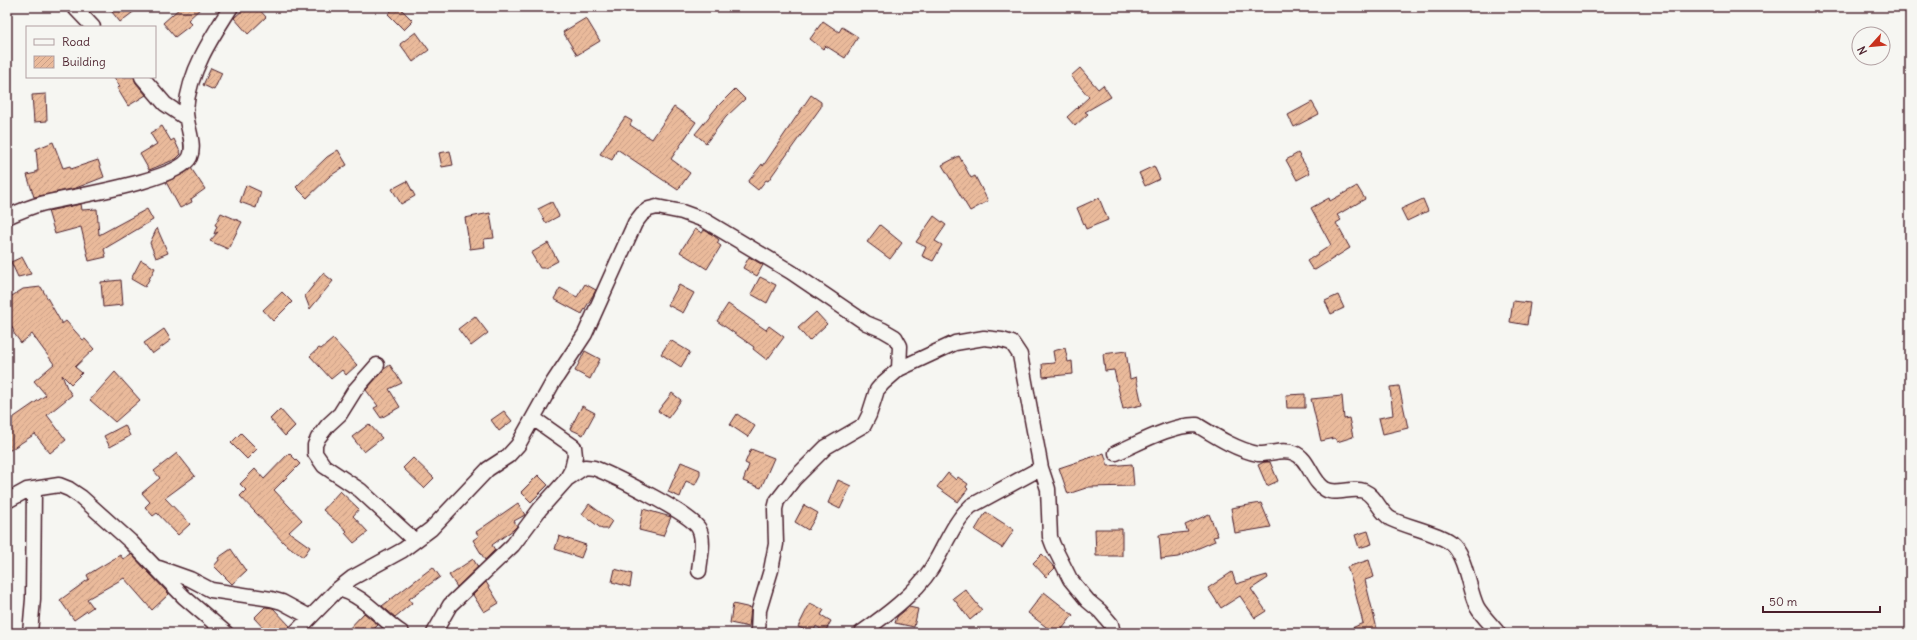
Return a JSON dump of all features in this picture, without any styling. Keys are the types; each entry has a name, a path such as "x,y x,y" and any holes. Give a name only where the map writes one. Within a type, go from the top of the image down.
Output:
{"street":[{"path":"74,7 92,26"},
{"path":"7,217 41,204 116,188 179,168 186,162 191,152 186,118 190,87 199,62 213,35 231,7"},
{"path":"143,78 165,104 186,118"},
{"path":"295,633 338,589 432,529 488,469 508,456 518,445 552,384 585,334 635,223 642,214 649,209 657,207 682,212 704,220 792,272 866,323 895,337 900,346 899,369"},
{"path":"758,633 759,610 763,591 772,570 776,544 775,509 777,501 794,479 826,447 864,425 869,415 877,390 899,369 955,342 984,338 1012,343 1020,355 1041,468 1048,489 1050,536 1058,557 1081,593 1111,624 1113,633"},
{"path":"377,365 355,390 340,414 318,438 315,445 315,453 324,466 360,490 415,541"},
{"path":"533,418 574,447 575,456 572,469 566,480"},
{"path":"1116,453 1170,431 1191,425 1197,425 1244,450 1259,454 1286,451 1295,453 1302,459 1325,489 1333,492 1363,490 1370,494 1390,518 1444,539 1452,544 1460,559 1478,607 1498,633"},
{"path":"434,633 450,605 513,545 540,508 566,480 585,467 594,468 669,505 698,526 702,541 699,571"},
{"path":"861,633 889,611 922,580 942,551 964,513 971,506 1041,468"},
{"path":"7,501 27,490 60,485 81,497 156,567 184,597 226,633"},
{"path":"30,633 33,599 34,488"},
{"path":"156,567 190,579 211,590 277,600 310,617"},
{"path":"338,589 349,592 361,599 388,624 402,633"}],"building":[{"path":"108,7 140,7 120,22"},
{"path":"181,7 202,7 188,20 192,24 175,37 163,23"},
{"path":"246,7 257,7 266,17 248,34 234,18"},
{"path":"395,7 399,7 413,21 404,30 388,14"},
{"path":"586,18 600,41 577,55 563,32"},
{"path":"823,21 839,32 842,27 858,37 845,58 826,46 823,49 810,39"},
{"path":"416,32 429,50 413,62 400,44"},
{"path":"211,68 222,73 214,90 203,85"},
{"path":"1080,68 1098,89 1103,85 1111,97 1085,112 1088,114 1075,126 1067,117 1089,97 1071,76"},
{"path":"115,78 134,78 136,83 146,95 128,106 117,88 120,87"},
{"path":"735,89 745,99 726,117 706,143 695,134 717,107"},
{"path":"46,94 47,121 34,122 32,95"},
{"path":"811,95 821,102 821,107 768,181 766,180 758,190 748,182 762,164 763,166"},
{"path":"1312,102 1319,114 1294,127 1288,115"},
{"path":"674,107 696,122 671,159 690,173 678,190 617,149 612,160 600,154 625,117 632,121 630,125 652,139"},
{"path":"162,126 171,141 174,139 181,154 176,159 149,170 140,154 157,144 150,133"},
{"path":"53,142 63,168 70,166 71,169 98,160 104,177 76,188 34,197 27,175 38,171 36,149"},
{"path":"338,150 347,165 330,176 307,198 296,187 327,157"},
{"path":"450,151 453,165 442,167 439,153"},
{"path":"1298,153 1310,173 1297,180 1286,160"},
{"path":"959,156 971,178 975,176 988,201 970,211 942,165"},
{"path":"1154,166 1160,179 1145,186 1139,173"},
{"path":"191,168 205,189 191,199 192,202 180,208 166,182 185,173"},
{"path":"407,181 415,196 401,204 392,189"},
{"path":"246,185 261,192 256,208 240,202"},
{"path":"1357,186 1365,199 1337,215 1341,220 1336,223 1350,248 1315,270 1312,269 1307,261 1331,245 1311,208 1329,198 1330,201"},
{"path":"1099,198 1108,220 1086,229 1077,208"},
{"path":"1423,199 1428,211 1407,221 1401,209"},
{"path":"552,202 559,216 546,223 538,209"},
{"path":"81,204 82,210 97,209 99,235 147,209 153,220 104,249 106,257 89,261 81,227 55,234 48,211"},
{"path":"221,213 242,222 228,249 210,241 218,232 214,234 217,226 215,225"},
{"path":"490,213 494,238 484,239 485,247 470,249 465,218"},
{"path":"934,216 946,225 935,241 942,245 933,261 922,256 926,247 916,242"},
{"path":"880,225 902,243 890,259 867,242"},
{"path":"157,228 168,253 156,258 150,243"},
{"path":"695,229 702,233 704,230 713,235 719,240 717,243 721,246 707,269 680,252"},
{"path":"548,243 558,261 545,268 540,268 531,253"},
{"path":"22,257 31,274 18,277 11,262"},
{"path":"749,257 763,265 757,276 743,268"},
{"path":"141,260 155,268 145,287 131,279"},
{"path":"323,273 333,281 310,309 305,296"},
{"path":"760,277 776,285 767,303 751,294"},
{"path":"121,280 123,305 103,307 101,282"},
{"path":"585,284 596,290 582,314 554,299 560,288 577,297"},
{"path":"679,285 694,293 683,313 668,305"},
{"path":"41,287 62,324 66,321 83,340 85,339 94,349 75,367 82,373 71,384 62,375 67,388 72,395 47,415 66,440 50,453 35,434 7,452 7,422 46,395 34,381 54,364 32,334 21,343 13,332 14,331 7,319 7,299 23,289"},
{"path":"282,292 292,302 273,321 263,310"},
{"path":"1338,295 1344,308 1331,314 1325,301"},
{"path":"1513,301 1530,303 1527,325 1510,322"},
{"path":"728,304 766,330 769,326 784,337 767,360 753,349 754,347 717,321"},
{"path":"816,312 827,324 809,341 798,328"},
{"path":"475,316 488,333 471,346 458,329"},
{"path":"164,329 171,340 152,354 144,343"},
{"path":"333,339 357,365 346,375 342,370 331,379 310,356"},
{"path":"670,340 690,352 681,367 661,354"},
{"path":"1065,348 1068,362 1072,361 1073,374 1043,377 1042,364 1055,363 1053,351"},
{"path":"585,351 600,359 590,379 575,371"},
{"path":"1126,351 1130,379 1136,377 1142,405 1123,409 1114,370 1105,371 1103,354"},
{"path":"390,365 402,383 389,389 400,407 381,418 374,408 378,406 366,390 384,369"},
{"path":"115,372 140,400 115,422 90,400"},
{"path":"1399,386 1408,428 1383,434 1379,418 1393,415 1390,387"},
{"path":"672,393 681,400 668,418 658,411"},
{"path":"1305,394 1305,408 1287,408 1286,395"},
{"path":"1342,396 1344,419 1349,418 1353,437 1337,442 1335,438 1321,441 1311,399"},
{"path":"582,406 595,413 583,435 570,429"},
{"path":"280,409 295,426 285,436 270,419"},
{"path":"504,411 512,421 499,431 491,420"},
{"path":"737,414 755,426 748,437 730,425"},
{"path":"369,424 382,438 364,452 352,437"},
{"path":"125,425 130,436 110,447 104,436"},
{"path":"241,433 257,449 247,459 231,443"},
{"path":"751,449 774,458 761,488 743,481 749,465 745,463"},
{"path":"177,453 195,476 165,498 190,524 178,535 157,513 153,516 145,507 150,502 142,493 160,478 154,471"},
{"path":"289,453 300,464 274,490 302,520 289,532 310,547 303,557 284,543 240,496 246,490 240,484 255,469 264,479"},
{"path":"1104,453 1108,466 1132,464 1134,486 1089,487 1068,494 1059,468"},
{"path":"413,458 434,478 424,488 403,468"},
{"path":"681,462 700,470 700,475 695,485 686,481 680,497 668,492"},
{"path":"1264,462 1270,462 1278,481 1267,486 1258,465"},
{"path":"948,473 956,480 958,477 968,484 966,487 968,489 958,502 937,487"},
{"path":"538,475 548,485 531,502 521,492"},
{"path":"838,480 851,486 840,509 828,503"},
{"path":"340,491 359,509 353,516 368,532 354,543 345,533 347,531 323,510"},
{"path":"518,503 525,515 514,521 517,526 513,530 492,545 495,550 485,560 473,540 479,536 476,532"},
{"path":"1261,503 1271,527 1235,533 1231,508"},
{"path":"589,504 612,521 607,529 602,529 582,514"},
{"path":"804,505 818,513 808,530 795,522"},
{"path":"643,509 671,517 663,536 639,530"},
{"path":"986,512 1014,530 1002,548 975,530"},
{"path":"1209,514 1218,536 1213,537 1215,541 1178,557 1161,559 1159,535 1188,532 1185,525"},
{"path":"1095,529 1122,529 1122,556 1096,556"},
{"path":"1368,531 1372,544 1359,548 1355,535"},
{"path":"559,536 586,545 581,558 555,549"},
{"path":"231,549 246,571 232,584 214,566 219,560 218,558"},
{"path":"131,554 169,594 152,610 124,578 87,599 93,607 74,620 60,600 89,579 87,575 120,555 123,559"},
{"path":"1042,554 1055,568 1046,577 1033,563"},
{"path":"473,559 478,567 457,587 449,575"},
{"path":"1369,560 1374,577 1365,580 1378,633 1341,633 1363,623 1347,567"},
{"path":"433,567 440,577 409,599 412,603 395,617 382,606"},
{"path":"615,569 632,574 630,587 612,582"},
{"path":"1232,572 1236,584 1267,575 1268,578 1251,589 1266,611 1255,618 1240,596 1221,608 1208,588"},
{"path":"486,582 499,603 484,612 473,595"},
{"path":"965,589 982,610 970,620 953,598"},
{"path":"1044,592 1073,615 1059,633 1054,633 1028,613"},
{"path":"810,603 824,610 821,615 831,621 825,632 816,626 813,633 798,627"},
{"path":"733,604 751,608 749,627 730,623"},
{"path":"265,607 273,608 290,626 282,633 268,633 254,618"},
{"path":"909,607 918,609 914,627 895,623 897,617"},
{"path":"364,613 378,625 370,633 345,633"}]}
